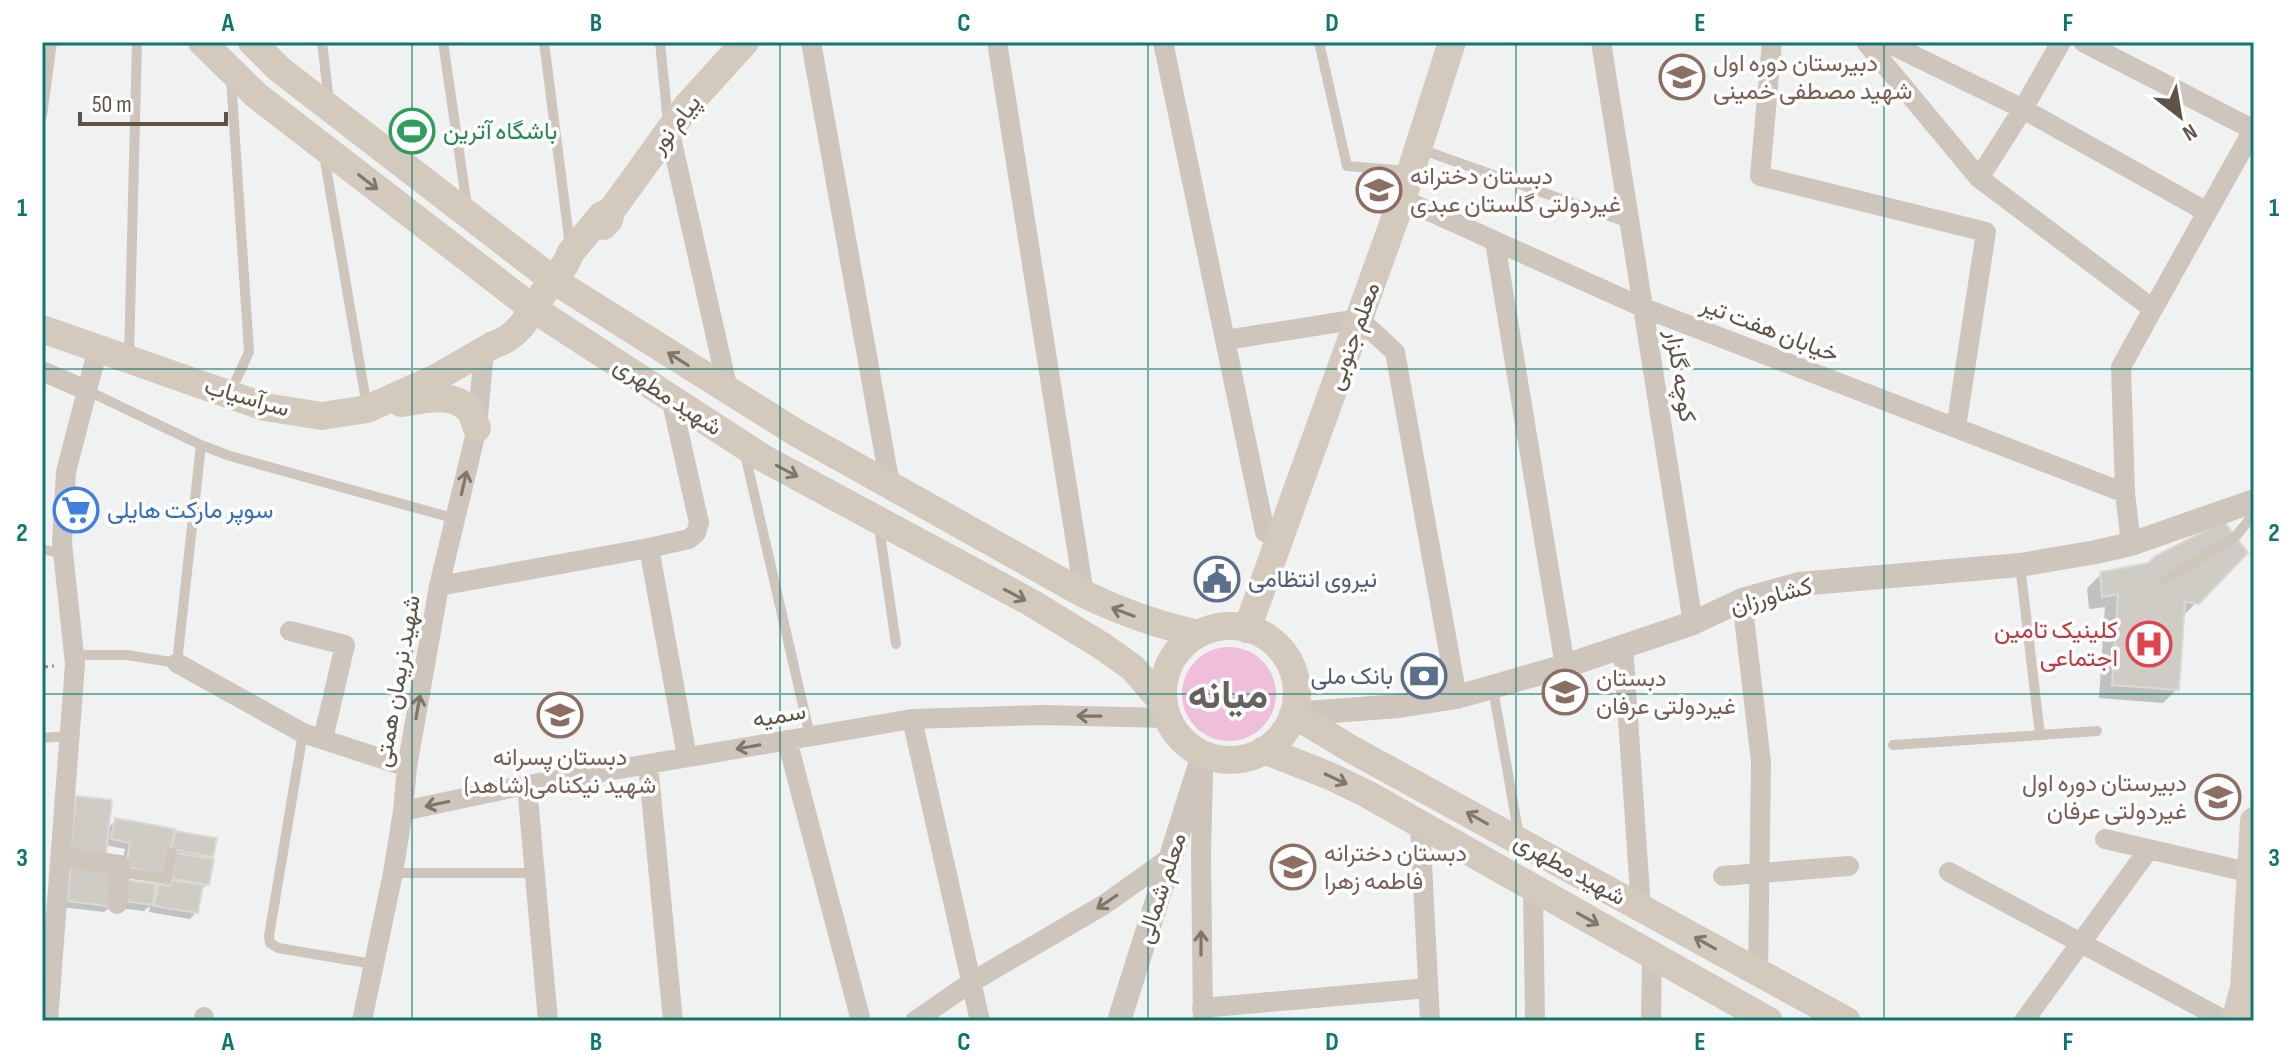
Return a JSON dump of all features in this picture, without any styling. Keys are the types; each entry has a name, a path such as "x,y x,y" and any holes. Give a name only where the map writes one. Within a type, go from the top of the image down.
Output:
{"main road":[{"name":"شهید مطهری","path":"202,42 256,95 531,309 763,458 1030,602 1102,646 1133,668 1166,711"},
{"name":"شهید مطهری","path":"252,42 279,69 469,216 563,265 728,390 795,432 1084,594 1117,610 1198,634"},
{"name":"پیام نور","path":"531,309 563,265 577,257 609,220 611,211 687,106 745,42"},
{"name":"معلم جنوبی","path":"1247,629 1402,199 1452,42"},
{"name":"سرآسیاب","path":"42,329 265,407 322,416 367,409 436,378 503,342 527,319 531,309"},
{"path":"367,409 431,398 454,400 469,410 477,428"},
{"path":"1230,626 1247,629 1267,637 1283,652 1293,671 1297,693 1286,729 1277,741 1250,757 1234,760 1203,755 1188,746 1176,733 1166,711 1163,683 1170,663 1182,647 1198,634 1230,626"},
{"name":"شهید مطهری","path":"1293,714 1351,749 1847,1021"},
{"name":"شهید مطهری","path":"1264,750 1367,794 1762,1019"},
{"path":"2235,1021 2244,988 2254,821"}],"street":[{"path":"811,42 890,485"},
{"path":"997,42 1084,594"},
{"path":"1163,42 1265,532 1279,540"},
{"name":"کوچه گلزار","path":"1601,42 1693,623"},
{"path":"1772,42 1760,176 1986,232 1956,428"},
{"path":"1866,42 1979,178 2153,309"},
{"path":"1886,42 2023,109 2207,212"},
{"path":"1979,178 2061,42"},
{"path":"2083,42 2254,130 2121,367 2125,493 2131,544"},
{"path":"669,129 728,390"},
{"name":"خیابان هفت تیر","path":"1402,199 1644,308 2125,493"},
{"path":"1495,242 1565,666"},
{"path":"1226,340 1359,319 1395,352 1457,697"},
{"name":"شهید نریمان همتی","path":"362,1021 393,873 407,767 439,586 477,428 489,347"},
{"path":"48,1021 74,655 63,554 66,472 98,348"},
{"path":"42,371 86,390"},
{"path":"439,586 689,539 696,533 699,523 671,398"},
{"name":"کشاورزان","path":"1293,714 1399,706 1457,697 1565,666 1693,623 1742,600 1799,584 2020,565 2131,544 2254,501"},
{"path":"649,548 687,757"},
{"path":"1742,600 1761,762 1758,972"},
{"path":"290,631 345,645 323,739"},
{"path":"1623,645 1641,908"},
{"path":"177,663 303,733 407,767"},
{"name":"سمیه","path":"403,811 648,764 912,719 1166,711"},
{"path":"912,719 980,1021"},
{"path":"787,740 861,1021"},
{"path":"1203,755 1203,1014 1428,988"},
{"name":"معلم شمالی","path":"1119,1021 1203,755"},
{"path":"648,764 673,1021"},
{"path":"527,786 548,1021"},
{"path":"1420,824 1430,1021"},
{"path":"2105,839 2253,873"},
{"path":"2024,1021 2149,849"},
{"path":"915,1021 970,983 1105,904 1171,857"},
{"path":"57,863 120,865 117,904"},
{"path":"1723,876 1849,866"},
{"path":"1949,872 2226,1021"},
{"path":"1533,887 1535,1021"},
{"path":"1651,1021 1652,955"}],"lane":[{"path":"42,116 52,42"},
{"path":"129,359 137,42"},
{"path":"322,42 330,108"},
{"path":"443,42 469,216"},
{"path":"544,42 563,265"},
{"path":"660,42 669,129"},
{"path":"1319,42 1347,166 1415,160 1629,223"},
{"path":"230,69 249,352 230,394"},
{"path":"323,147 367,409"},
{"path":"86,390 230,456 456,519"},
{"path":"743,444 810,736"},
{"path":"74,655 127,655 177,663 201,445"},
{"path":"2165,580 2236,536 2254,514"},
{"path":"878,520 896,644"},
{"path":"42,549 63,554"},
{"path":"2020,565 2040,735"},
{"path":"1493,689 1521,842"},
{"path":"1893,745 2097,731"},
{"path":"303,733 270,943 278,948 373,964"},
{"path":"42,738 69,736"},
{"path":"119,872 167,879 172,853"},
{"path":"393,873 536,873"}],"shaded area":[{"path":"1229,647 1247,651 1262,661 1272,676 1276,694 1272,712 1262,727 1247,737 1229,741 1211,737 1196,727 1186,712 1182,694 1186,676 1196,661 1211,651"}],"building":[{"name":"کلینیک تامین اجتماعی","path":"2224,521 2248,553 2199,604 2185,602 2179,690 2112,685 2118,594 2102,597 2100,572 2148,563 2155,556"},
{"path":"76,796 112,800 106,855 70,851"},
{"path":"115,818 175,829 166,875 126,867 130,843 111,839"},
{"path":"175,831 217,838 213,857 171,849"},
{"path":"176,853 214,859 209,885 172,879"},
{"path":"71,864 117,869 113,907 67,901"},
{"path":"126,880 156,884 153,905 123,901"},
{"path":"172,880 203,885 198,913 154,906 158,884 170,886"}],"place":[{"name":"دبیرستان دوره اول شهید مصطفی خمینی","path":"1682,77"},
{"name":"باشگاه آترین","path":"412,131"},
{"name":"دبستان دخترانه غیردولتی گلستان عبدی","path":"1379,190"},
{"name":"سوپر مارکت هایلی","path":"76,510"},
{"name":"نیروی انتظامی","path":"1217,579"},
{"name":"کلینیک تامین اجتماعی","path":"2149,644"},
{"name":"بانک ملی","path":"1424,676"},
{"name":"دبستان غیردولتی عرفان","path":"1565,692"},
{"name":"دبستان پسرانه شهید نیکنامی(شاهد)","path":"560,715"},
{"name":"دبیرستان دوره اول غیردولتی عرفان","path":"2218,797"},
{"name":"دبستان دخترانه فاطمه زهرا","path":"1293,867"}],"district":[{"name":"میانه","path":"1228,694"}]}
